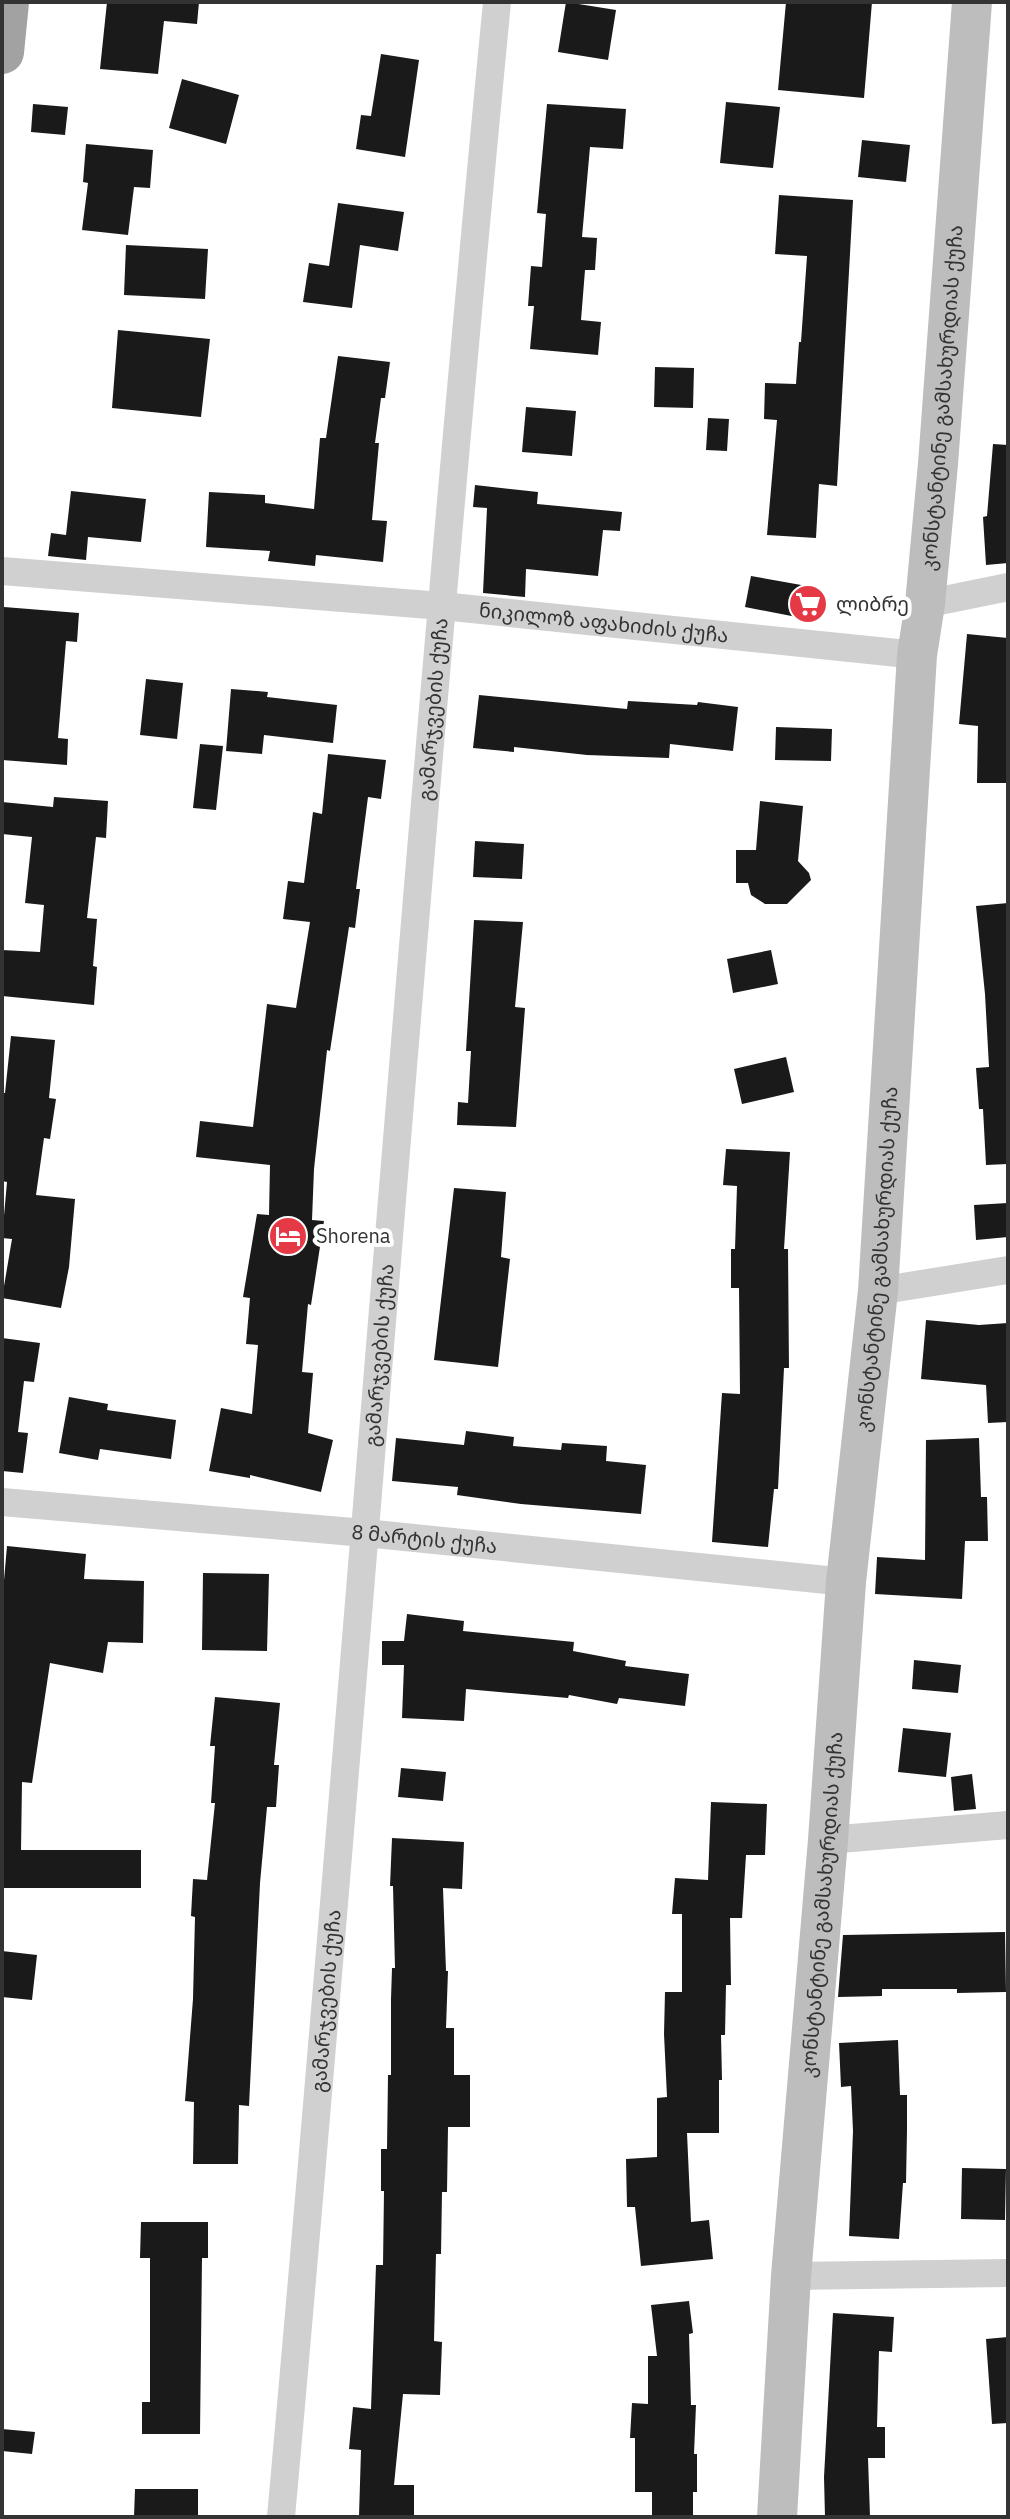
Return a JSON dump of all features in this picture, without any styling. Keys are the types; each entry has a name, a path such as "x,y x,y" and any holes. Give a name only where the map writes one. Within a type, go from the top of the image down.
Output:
{"highway":[{"path":"2,52 7,2"}],"main road":[{"name":"კონსტანტინე გამსახურდიას ქუჩა","path":"777,2517 791,2276 828,1840 846,1582 878,1291 917,655 925,604 972,2"}],"street":[{"name":"გამარჯვების ქუჩა","path":"281,2517 329,1992 442,606 497,2"},
{"name":"ნიკილოზ აფახიძის ქუჩა","path":"2,571 442,606 917,655"},
{"path":"925,604 1008,587"},
{"path":"878,1291 1008,1270"},
{"name":"8 მარტის ქუჩა","path":"2,1502 365,1533 846,1582"},
{"path":"828,1840 1008,1825"},
{"path":"791,2276 1008,2273"}],"building":[{"path":"107,2 199,2 197,24 164,21 158,74 100,69"},
{"path":"566,2 616,10 608,60 558,52"},
{"path":"786,2 872,2 864,98 778,90"},
{"path":"381,54 419,60 405,157 356,149 361,115 371,116"},
{"path":"182,79 239,95 226,144 169,128"},
{"path":"726,102 780,107 773,168 720,163"},
{"path":"33,104 68,107 65,135 31,132"},
{"path":"547,104 626,109 623,149 590,147 582,237 597,238 595,270 585,270 581,320 601,322 598,355 530,349 534,306 528,306 531,266 542,267 546,214 537,213"},
{"path":"862,140 910,145 906,182 858,177"},
{"path":"86,144 153,150 150,188 134,187 128,235 82,230 88,183 83,182"},
{"path":"779,195 853,200 837,486 819,484 816,538 767,535 777,420 764,419 765,383 796,384 807,256 775,254"},
{"path":"338,203 404,212 398,251 360,245 352,308 303,302 309,263 329,266"},
{"path":"126,245 208,249 205,299 124,295"},
{"path":"118,330 210,339 201,417 112,408"},
{"path":"338,356 390,362 375,443 379,443 372,520 387,521 383,562 316,555 315,566 268,561 270,551 206,547 209,492 265,495 265,503 314,509 320,438 326,438"},
{"path":"655,367 694,368 693,408 654,407"},
{"path":"526,407 576,411 572,456 522,452"},
{"path":"708,418 729,419 727,451 706,450"},
{"path":"993,444 1008,445 1008,563 986,565 983,517 987,516"},
{"path":"475,485 538,492 537,504 622,512 620,531 603,530 598,576 526,569 525,597 483,593 487,508 473,507"},
{"path":"71,491 146,499 141,542 88,537 86,560 48,556 51,533 66,535"},
{"path":"751,576 818,588 812,620 745,607"},
{"path":"4,607 79,613 77,642 66,641 58,738 68,739 67,765 2,760"},
{"path":"967,634 1008,638 1008,783 977,783 978,726 959,724"},
{"path":"146,679 183,683 177,739 140,735"},
{"path":"231,689 268,692 267,697 337,705 333,743 264,735 262,754 226,751"},
{"path":"479,695 627,709 628,701 697,705 698,702 738,707 733,751 670,744 669,758 587,755 514,747 514,752 473,748"},
{"path":"776,727 832,729 831,761 775,760"},
{"path":"200,744 223,746 216,810 193,808"},
{"path":"328,754 386,760 381,799 368,797 356,889 360,889 355,928 349,927 330,1051 327,1050 314,1169 312,1220 324,1221 311,1305 308,1304 302,1372 313,1373 308,1433 333,1440 321,1492 250,1475 250,1478 209,1471 221,1408 252,1414 258,1345 246,1344 250,1298 243,1297 257,1214 269,1215 270,1165 196,1157 200,1121 253,1127 267,1004 296,1008 310,922 283,919 288,881 304,883 313,812 322,814"},
{"path":"54,797 108,801 106,838 96,837 87,918 97,919 94,1005 2,996 2,950 40,952 44,905 25,903 32,837 2,834 2,802 53,807"},
{"path":"760,801 803,806 798,861 811,880 787,904 765,904 751,895 748,883 736,883 736,850 756,850"},
{"path":"475,841 524,844 522,879 473,877"},
{"path":"1008,903 1008,1164 986,1165 983,1109 979,1109 976,1068 989,1067 976,906"},
{"path":"474,920 523,922 515,1007 525,1008 516,1127 457,1125 458,1102 468,1103 471,1051 466,1051"},
{"path":"771,950 778,984 733,993 727,959"},
{"path":"11,1036 55,1040 49,1098 56,1099 50,1139 44,1138 36,1195 75,1199 69,1267 61,1308 2,1298 12,1239 2,1238 7,1182 2,1181 2,1093 5,1093"},
{"path":"786,1057 794,1092 742,1104 734,1069"},
{"path":"726,1149 790,1152 784,1249 788,1249 789,1368 784,1368 778,1489 774,1489 768,1547 712,1542 722,1393 740,1394 739,1288 731,1288 737,1186 723,1185"},
{"path":"454,1188 506,1192 501,1257 510,1259 498,1367 434,1360"},
{"path":"1008,1203 1008,1237 976,1240 974,1205"},
{"path":"926,1320 979,1325 1008,1323 1008,1422 988,1423 986,1385 921,1379"},
{"path":"2,1338 40,1343 34,1382 24,1381 18,1432 28,1433 23,1473 2,1471"},
{"path":"69,1397 108,1404 107,1410 176,1420 171,1459 100,1449 98,1460 59,1453"},
{"path":"466,1431 514,1437 513,1446 561,1450 562,1443 607,1446 606,1461 646,1465 641,1514 521,1504 457,1495 458,1487 392,1481 396,1438 464,1445"},
{"path":"979,1438 981,1497 987,1497 988,1541 965,1541 962,1599 875,1594 877,1557 925,1560 926,1440"},
{"path":"7,1546 86,1554 84,1579 144,1581 143,1643 108,1642 103,1673 50,1663 32,1783 22,1782 21,1850 141,1850 141,1888 2,1888 2,1603"},
{"path":"203,1573 269,1574 267,1651 202,1650"},
{"path":"407,1614 464,1621 463,1631 574,1642 573,1651 626,1661 625,1666 689,1674 685,1706 619,1698 617,1704 569,1695 568,1698 466,1689 464,1721 402,1718 404,1665 382,1665 382,1641 404,1641"},
{"path":"914,1660 961,1665 958,1693 912,1689"},
{"path":"215,1697 280,1703 274,1765 279,1765 276,1807 267,1807 260,1883 249,2106 239,2105 238,2164 193,2164 194,2102 185,2101 193,1999 193,1879 207,1880 215,1803 211,1803 215,1746 210,1746"},
{"path":"903,1728 951,1733 946,1777 898,1772"},
{"path":"401,1768 446,1772 443,1801 398,1797"},
{"path":"972,1774 976,1809 954,1811 951,1777"},
{"path":"711,1802 767,1804 765,1855 746,1855 742,1918 730,1918 731,1985 726,1985 725,2035 721,2035 719,2133 687,2133 691,2222 709,2220 713,2259 641,2266 635,2207 627,2207 626,2159 657,2157 657,2098 667,2097 665,1992 682,1992 682,1914 672,1914 675,1878 708,1880"},
{"path":"392,1838 464,1842 462,1889 443,1888 448,1971 446,2028 454,2028 454,2075 470,2075 470,2127 448,2127 447,2192 442,2192 441,2254 436,2254 434,2341 442,2342 440,2395 403,2394 394,2485 414,2485 414,2517 359,2516 361,2450 349,2449 353,2407 371,2409 376,2265 383,2265 381,2149 387,2149 392,1968 395,1968 393,1886 390,1886"},
{"path":"1005,1932 1006,1992 882,1989 882,1996 838,1997 843,1935"},
{"path":"2,1951 37,1955 32,2000 2,1997"},
{"path":"898,2040 900,2095 907,2095 906,2183 903,2183 899,2239 849,2236 853,2131 851,2086 841,2087 839,2043"},
{"path":"962,2168 1006,2169 1005,2220 961,2219"},
{"path":"141,2222 208,2222 208,2258 202,2258 200,2434 142,2434 142,2402 150,2402 150,2258 140,2258"},
{"path":"689,2301 693,2333 689,2334 691,2405 696,2405 694,2454 697,2454 697,2492 693,2492 693,2517 652,2517 652,2492 635,2492 635,2438 630,2438 632,2403 648,2404 648,2356 657,2356 651,2305"},
{"path":"833,2313 894,2317 892,2352 879,2351 877,2427 885,2427 885,2458 868,2458 870,2516 825,2517 824,2477"},
{"path":"1008,2337 1008,2423 992,2424 986,2339"},
{"path":"2,2429 35,2432 32,2454 2,2451"},
{"path":"135,2489 198,2489 198,2517 134,2517"}],"place":[{"name":"ლიბრე","path":"808,604"},
{"name":"Shorena","path":"288,1236"}]}
